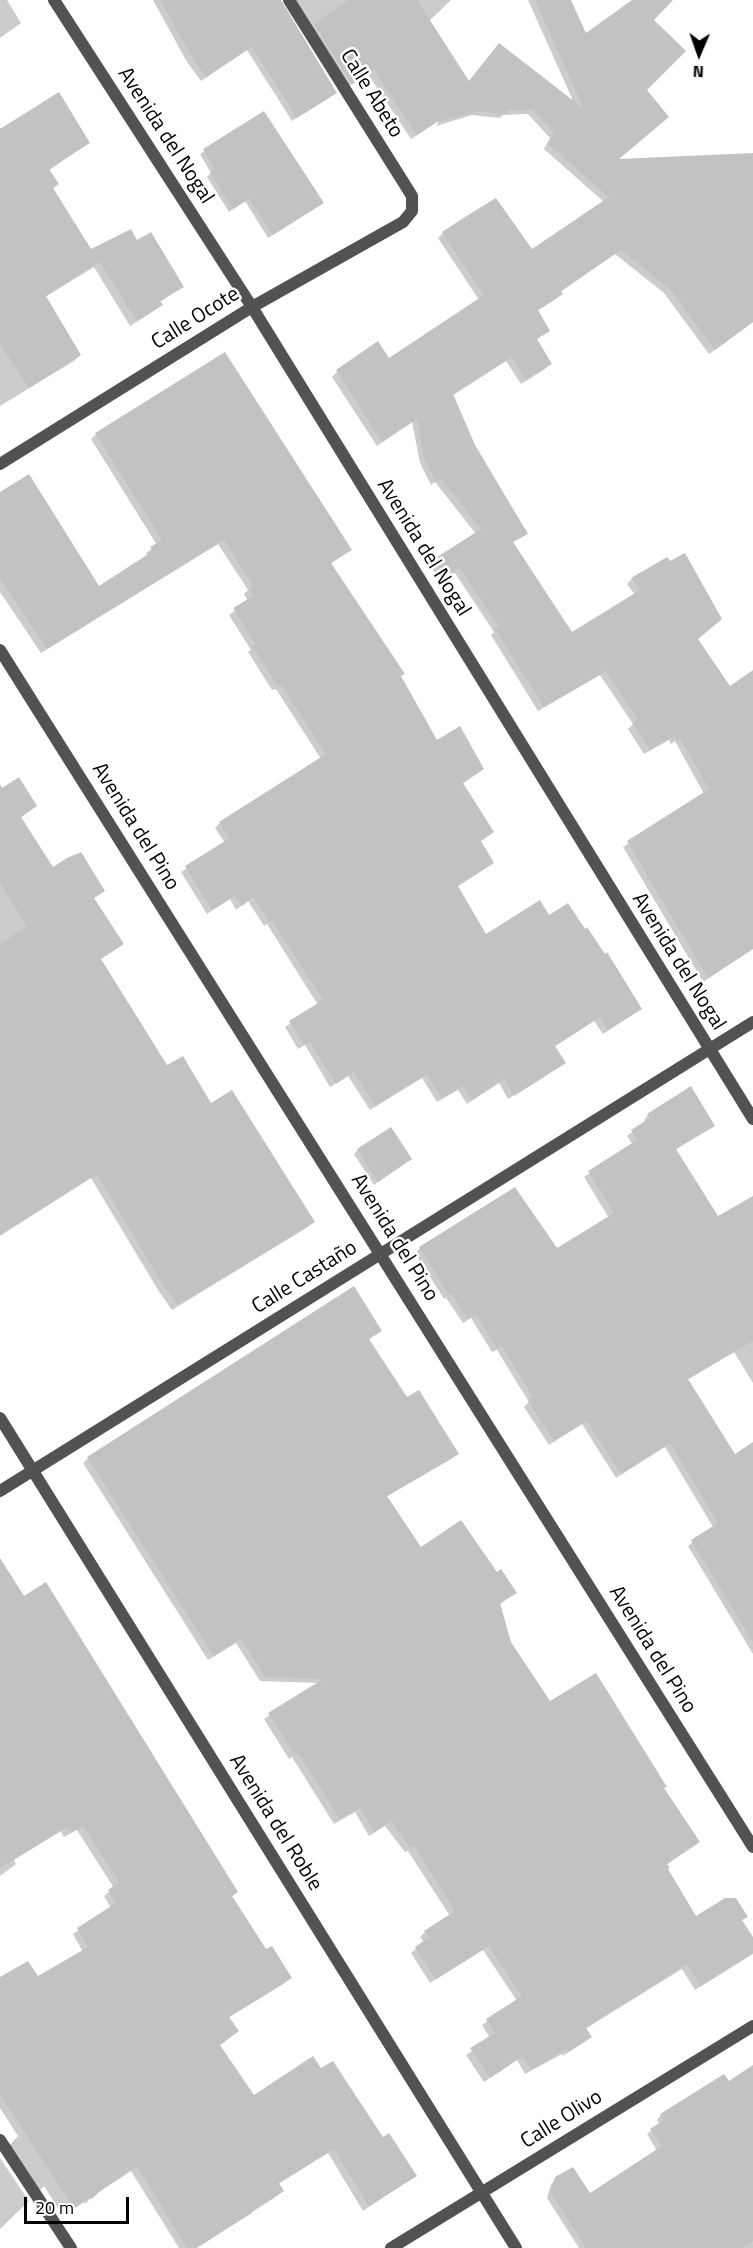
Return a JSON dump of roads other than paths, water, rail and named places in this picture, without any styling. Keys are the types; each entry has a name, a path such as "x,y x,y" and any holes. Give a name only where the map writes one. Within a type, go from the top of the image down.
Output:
{"street":[{"name":"Avenida del Nogal","path":"54,0 252,307 753,1119"},
{"name":"Calle Abeto","path":"289,0 412,196 412,211"},
{"name":"Calle Ocote","path":"0,464 252,307 403,222 412,211"},
{"name":"Avenida del Pino","path":"0,650 753,1847"},
{"name":"Calle Castaño","path":"0,1491 753,1022"},
{"name":"Avenida del Roble","path":"0,1418 516,2248"},
{"name":"Calle Olivo","path":"391,2248 753,2026"},
{"path":"0,2140 71,2248"}]}
